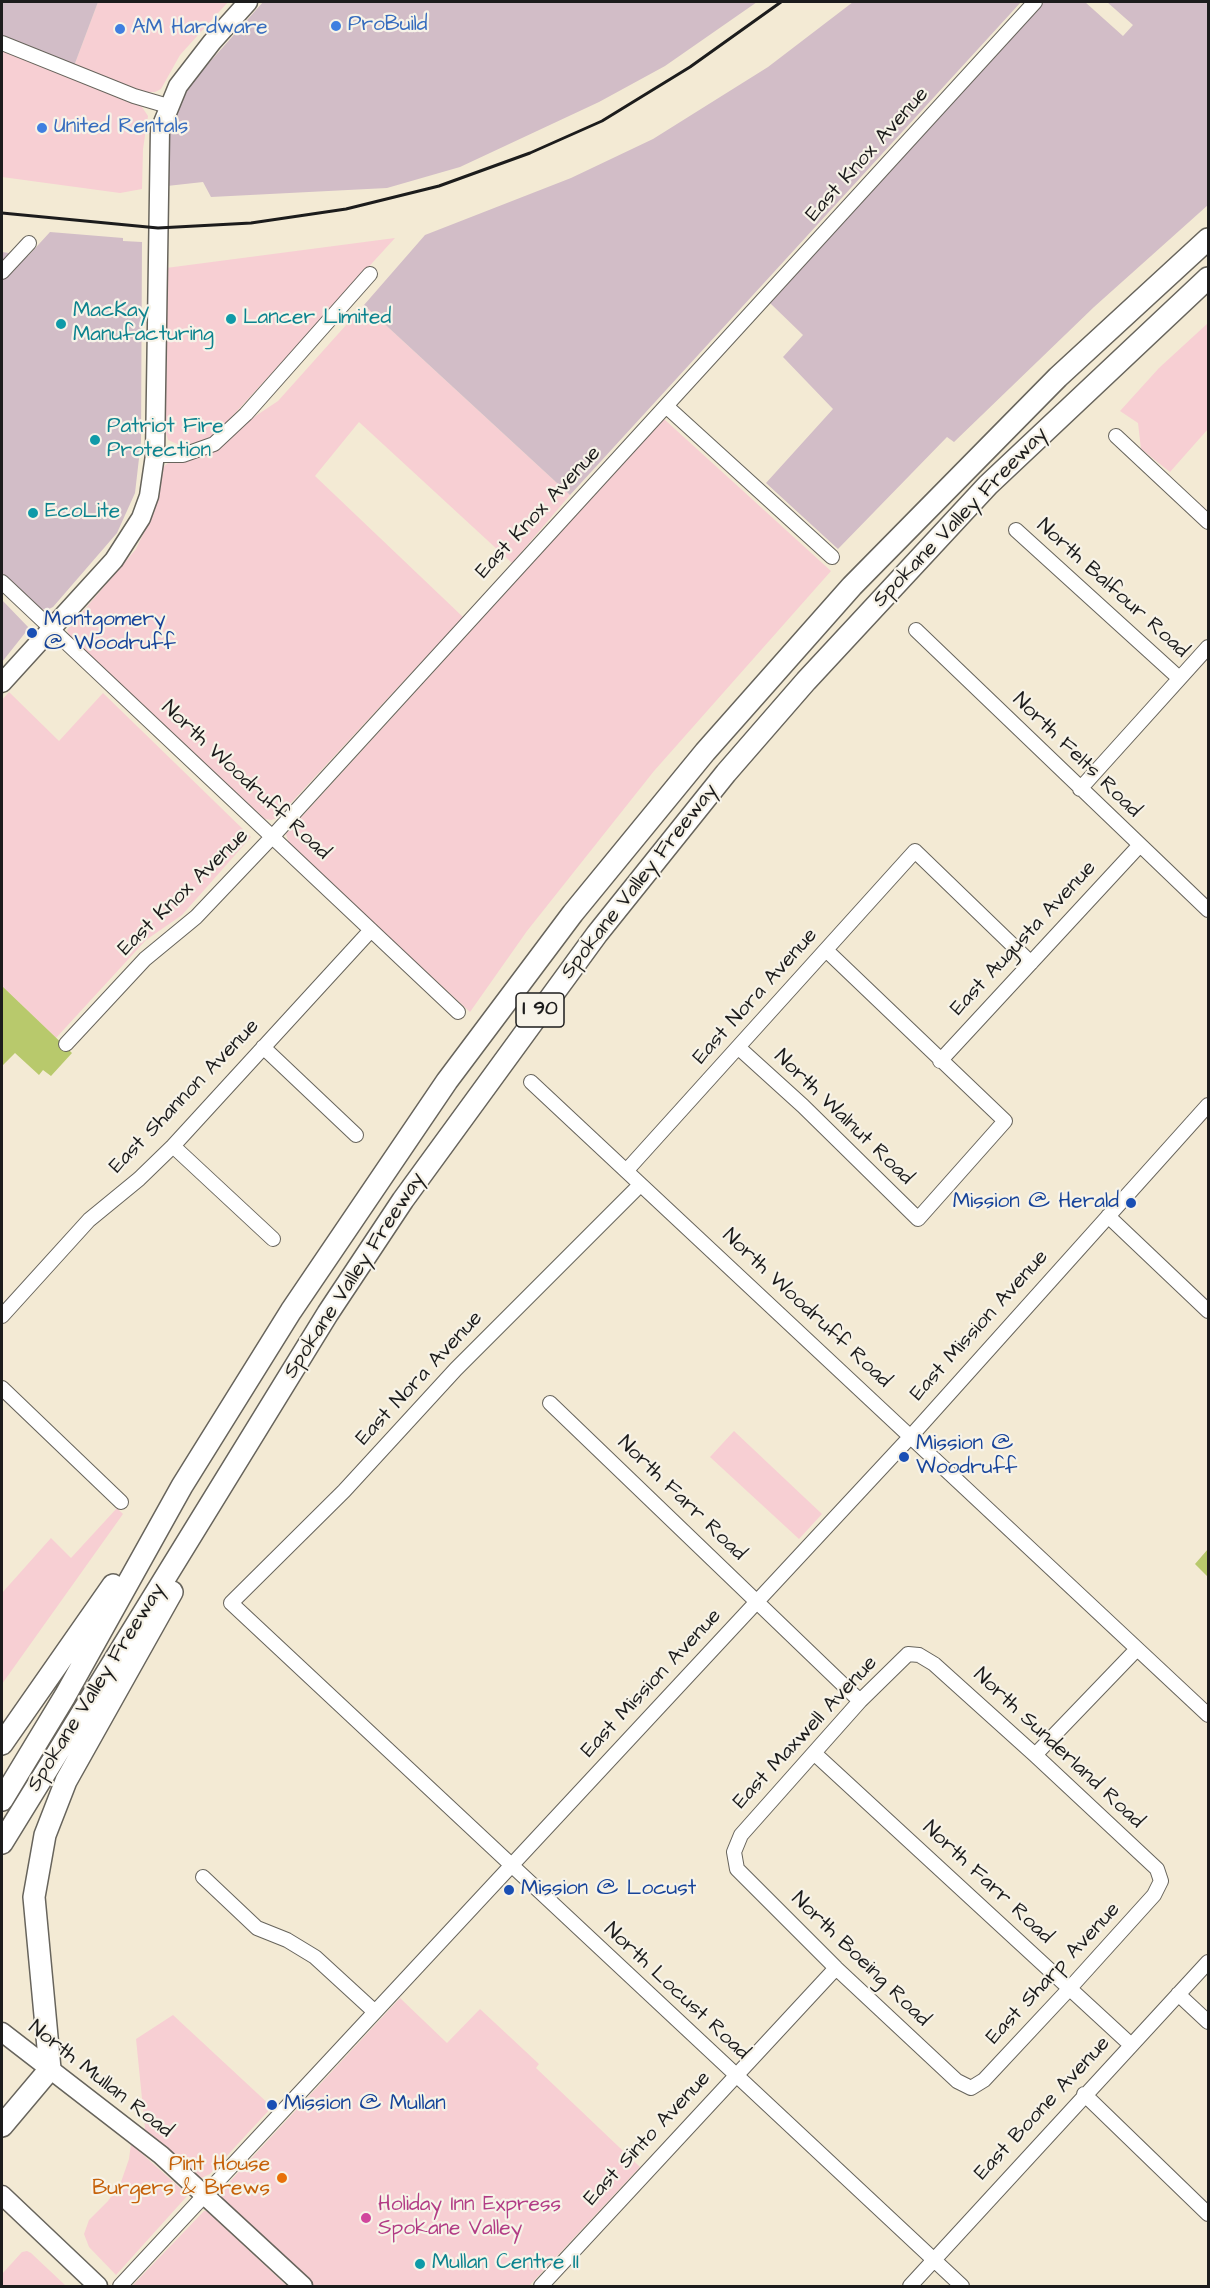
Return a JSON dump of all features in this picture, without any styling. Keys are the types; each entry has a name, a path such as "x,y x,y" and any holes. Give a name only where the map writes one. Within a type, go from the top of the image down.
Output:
{"highway":[{"name":"Spokane Valley Freeway","path":"2,1800 64,1696 182,1486 291,1311 399,1150 552,941 757,691 868,569 1050,385 1209,239"},
{"name":"Spokane Valley Freeway","path":"2,1843 328,1313 403,1200 577,961 726,773 806,681 988,485 1209,278"},
{"path":"2,1744 182,1486"},
{"path":"2,2126 50,2069 34,1897 45,1835 66,1781 173,1591 214,1499"}],"main road":[{"path":"2,683 114,560 141,518 149,496 155,455 160,130 168,106 193,65 248,2"},
{"name":"North Mullan Road","path":"2,2032 161,2155 303,2286"},
{"path":"2,2195 98,2286"}],"street":[{"name":"East Knox Avenue","path":"66,1044 145,959 196,917 273,836 1035,2"},
{"path":"2,43 134,96 168,106"},
{"path":"2,272 29,243"},
{"path":"155,455 183,455 214,444 246,414 370,274"},
{"path":"666,406 832,557"},
{"path":"1116,436 1209,522"},
{"name":"North Balfour Road","path":"1016,530 1179,678"},
{"name":"North Woodruff Road","path":"2,582 458,1012"},
{"name":"North Felts Road","path":"916,630 1139,846 1209,910"},
{"path":"1080,789 1209,646"},
{"name":"East Augusta Avenue","path":"940,1060 1139,846"},
{"name":"East Nora Avenue","path":"627,1170 915,851 1032,963"},
{"name":"East Shannon Avenue","path":"2,1316 89,1220 139,1179 173,1146 371,930"},
{"path":"826,950 940,1060"},
{"path":"263,1047 356,1134"},
{"name":"North Walnut Road","path":"739,1048 803,1106 918,1219 1005,1121 940,1060"},
{"name":"North Woodruff Road","path":"531,1082 912,1435 1209,1715"},
{"name":"East Mission Avenue","path":"120,2286 912,1435 1209,1105"},
{"path":"173,1146 273,1239"},
{"name":"East Nora Avenue","path":"231,1603 344,1491 456,1369 640,1185"},
{"path":"1108,1216 1209,1311"},
{"path":"2,1388 121,1502"},
{"name":"North Farr Road","path":"550,1403 860,1701"},
{"name":"North Locust Road","path":"231,1603 962,2286"},
{"path":"1035,1755 1137,1649"},
{"name":"East Maxwell Avenue","path":"734,1852 741,1835 860,1701 908,1654 919,1655"},
{"name":"North Sunderland Road","path":"919,1655 934,1664 1035,1755 1156,1869 1161,1881"},
{"name":"North Farr Road","path":"814,1753 1131,2045"},
{"name":"North Boeing Road","path":"734,1852 737,1869 836,1968 957,2081 971,2088"},
{"path":"203,1877 257,1928 287,1940 315,1957 375,2012"},
{"name":"East Sharp Avenue","path":"971,2088 984,2080 1070,1988 1154,1895 1161,1881"},
{"name":"East Boone Avenue","path":"910,2286 1084,2094 1209,1962"},
{"name":"East Sinto Avenue","path":"541,2286 836,1968"},
{"path":"1178,1994 1209,2022"},
{"path":"1084,2094 1209,2214"}],"shaded area":[{"path":"2,2 98,2 74,66 2,38"},
{"path":"98,2 228,2 180,55 161,89 155,92 141,92 74,66"},
{"path":"263,2 757,2 665,66 599,102 460,167 387,188 211,197 203,182 167,186 169,132 179,105 192,82"},
{"path":"853,2 1021,2 570,495 364,305 425,235 571,178 653,139 768,67"},
{"path":"1044,2 1085,2 1123,36 1133,25 1107,2 1208,2 1208,205 1094,307 954,442 947,437 838,549 766,483 833,409 783,357 803,335 770,303"},
{"path":"2,51 140,104 148,116 143,149 142,189 120,193 2,177"},
{"path":"50,232 123,238 123,241 142,242 141,441 135,493 117,533 53,607 47,610 40,609 2,573 2,252 28,256"},
{"path":"395,238 217,433 204,441 182,446 168,440 166,433 166,268"},
{"path":"364,305 570,495 512,563 359,422 315,476 463,617 277,818 265,819 69,636 67,630 136,549 153,514 163,467 168,463 211,452 226,442 245,423 278,401"},
{"path":"1208,323 1208,429 1170,472 1141,449 1138,423 1120,411 1159,368"},
{"path":"664,419 831,571 654,771 527,931 470,1012 289,844 286,834"},
{"path":"2,600 29,628 2,662"},
{"path":"9,692 59,741 103,693 251,837 182,915 146,940 56,1038 2,986 2,700"},
{"path":"734,1431 822,1514 799,1539 710,1457"},
{"path":"117,1508 123,1514 2,1684 2,1593 51,1538 71,1558"},
{"path":"400,1998 447,2043 480,2009 539,2064 536,2068 640,2167 529,2286 311,2286 219,2199 221,2191"},
{"path":"173,2015 272,2107 210,2174 201,2178 196,2178 142,2132 145,2128 136,2039"},
{"path":"131,2144 188,2195 116,2275 89,2247 84,2234 89,2220 108,2201 121,2182 129,2159"},
{"path":"204,2211 207,2211 287,2286 132,2286"},
{"path":"27,2251 66,2286 2,2286 2,2274 22,2252"}],"green space":[{"path":"2,986 72,1053 51,1076 43,1070 39,1075 15,1053 2,1066"},
{"path":"1208,1549 1208,1577 1195,1564"}],"railway":[{"path":"2,213 158,228 251,223 346,209 439,186 530,153 602,121 690,67 781,2"}],"place":[{"name":"ProBuild","path":"336,26"},
{"name":"AM Hardware","path":"120,29"},
{"name":"United Rentals","path":"42,128"},
{"name":"Lancer Limited","path":"231,319"},
{"name":"MacKay Manufacturing","path":"61,324"},
{"name":"Patriot Fire Protection","path":"95,440"},
{"name":"EcoLite","path":"33,513"},
{"name":"Montgomery @ Woodruff","path":"32,633"},
{"name":"Mission @ Herald","path":"1131,1203"},
{"name":"Mission @ Woodruff","path":"904,1457"},
{"name":"Mission @ Locust","path":"509,1890"},
{"name":"Mission @ Mullan","path":"272,2105"},
{"name":"Pint House Burgers & Brews","path":"282,2178"},
{"name":"Holiday Inn Express Spokane Valley","path":"366,2218"},
{"name":"Mullan Centre II","path":"420,2264"}]}
